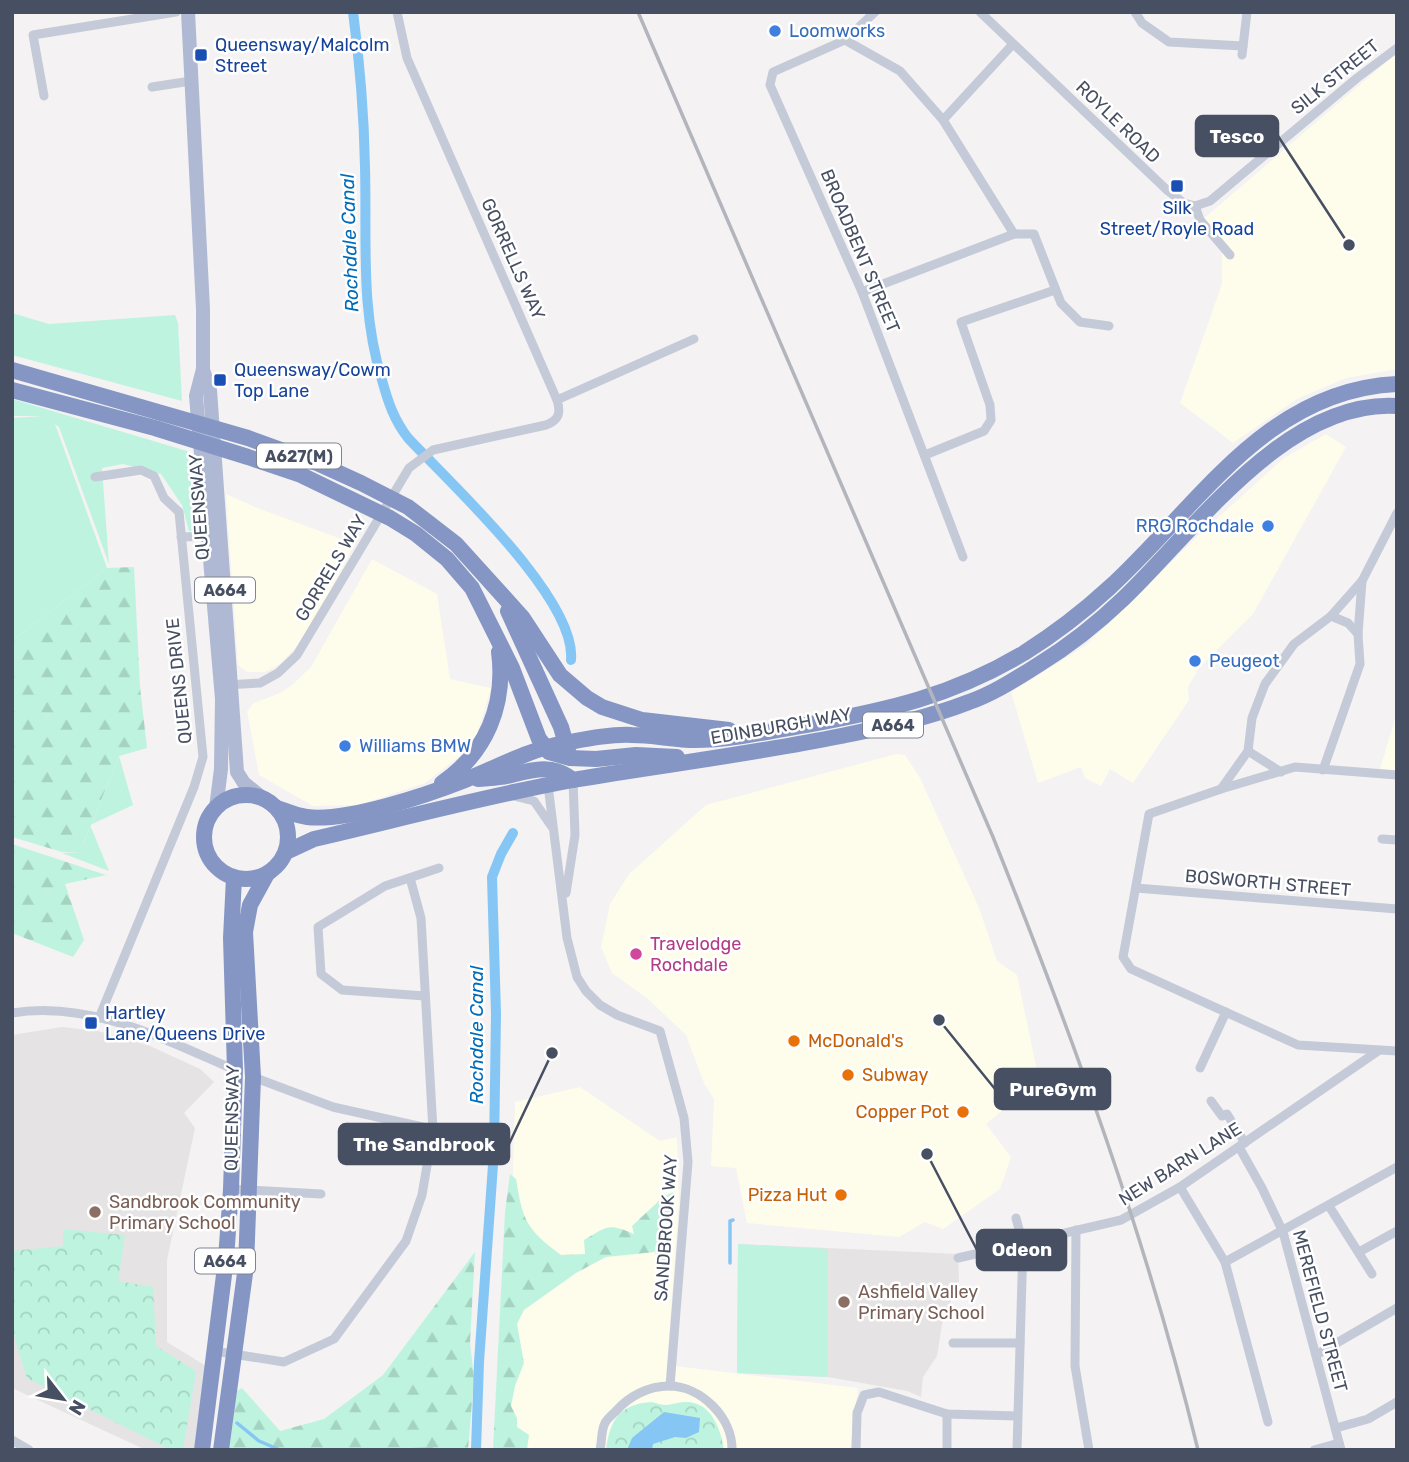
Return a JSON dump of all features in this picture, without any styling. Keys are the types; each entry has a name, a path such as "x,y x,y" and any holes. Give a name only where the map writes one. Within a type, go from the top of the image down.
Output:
{"highway":[{"name":"A627(M)","path":"12,370 248,438 317,463 408,507 470,557 522,617 560,675 573,688 602,707 642,720 673,725 774,731"},
{"name":"A664","path":"1371,385 1397,378"},
{"name":"EDINBURGH WAY","path":"271,804 308,817 337,815 408,801 544,748 568,751 630,735 716,739 871,714 946,693 1002,666 1067,624 1110,588 1260,436 1296,413 1342,393 1371,385 1397,384"},
{"name":"A627(M)","path":"12,390 155,428 301,475 390,518 422,539 447,559 472,588 498,639 544,748"},
{"name":"EDINBURGH WAY","path":"1342,393 1397,390"},
{"name":"EDINBURGH WAY","path":"286,852 313,838 503,795 547,777 573,780 790,746 900,723 972,701 1038,665 1078,638 1123,599 1238,481 1296,434 1342,414 1381,405 1397,405"},
{"name":"A627(M)","path":"496,587 556,715 568,751"},
{"name":"A627(M)","path":"408,801 457,773 478,750 491,726 501,687 498,639"},
{"path":"544,748 547,777"},
{"path":"573,780 568,751 596,759 636,755 713,758"},
{"name":"A664","path":"465,780 505,776 538,768 547,777"},
{"path":"242,795 271,804 284,819 288,833 286,852 278,865 267,874 253,879 234,878 216,866 205,848 204,833 208,819 216,808 228,799 242,795"},
{"name":"QUEENSWAY","path":"221,1450 246,1266 253,1077 245,932 250,905 267,874"},
{"name":"QUEENSWAY","path":"202,1450 226,1259 231,1189 235,1070 231,938 234,878"}],"main road":[{"name":"QUEENSWAY","path":"188,12 203,309 203,369 195,396 214,536 226,685 237,772 244,783 271,804"},
{"name":"QUEENSWAY","path":"216,808 226,685"}],"street":[{"path":"44,96 33,35 176,12"},
{"name":"GORRELLS WAY","path":"397,12 407,58 557,400"},
{"name":"BROADBENT STREET","path":"875,12 845,40 773,72 770,85 862,292 963,557"},
{"name":"ROYLE ROAD","path":"980,12 1127,158 1177,199 1195,206 1200,220 1230,255"},
{"path":"1135,12 1142,23 1169,42 1243,51 1247,12"},
{"path":"845,40 900,71 943,120 1014,234"},
{"path":"943,120 1013,44"},
{"name":"SILK STREET","path":"1195,206 1210,201 1357,78 1397,48"},
{"path":"152,87 191,81"},
{"path":"862,292 1014,234 1034,234 1060,303 1080,322 1109,326"},
{"path":"925,454 984,431 991,419 990,405 961,322 1055,290"},
{"path":"557,400 694,339"},
{"name":"GORRELS WAY","path":"226,685 260,683 278,673 297,655 409,468 433,450 552,423 559,415 557,400"},
{"name":"QUEENS DRIVE","path":"95,477 141,470 155,476 164,498 179,512 203,757 194,787 99,1018"},
{"path":"1221,789 1248,751 1252,718 1265,684 1294,644 1331,616 1362,581 1397,513"},
{"path":"181,537 214,536"},
{"path":"1323,770 1360,664 1358,634 1362,581"},
{"path":"1331,616 1348,623 1358,634"},
{"path":"1248,751 1281,772"},
{"path":"1397,775 1295,768 1221,789 1149,814 1123,957 1131,969 1298,1045 1397,1052"},
{"name":"SANDBROOK WAY","path":"547,777 570,958 577,976 586,991 600,1005 617,1015 660,1031 684,1118 688,1162 670,1386"},
{"path":"564,905 575,835 573,780"},
{"name":"SANDBROOK WAY","path":"503,795 523,796 534,801 554,831"},
{"path":"1382,839 1397,840"},
{"path":"425,996 342,990 321,974 318,927 386,886 439,868"},
{"path":"214,1351 284,1362 334,1339 406,1241 422,1195 433,1130 421,918 410,878"},
{"name":"BOSWORTH STREET","path":"1136,888 1397,909"},
{"path":"12,1013 36,1009 74,1012 136,1027 235,1070"},
{"path":"1200,1068 1226,1012"},
{"name":"NEW BARN LANE","path":"958,1258 1121,1220 1180,1187 1378,1051"},
{"path":"253,1077 333,1107 476,1139"},
{"name":"MEREFIELD STREET","path":"1211,1101 1222,1116 1227,1114 1283,1231 1340,1446"},
{"path":"1226,1262 1397,1167"},
{"path":"1180,1187 1226,1262 1268,1422"},
{"path":"231,1189 321,1194"},
{"path":"1329,1206 1372,1275"},
{"path":"1016,1218 1023,1244 1017,1450"},
{"path":"1076,1230 1075,1366 1089,1450"},
{"path":"1359,1252 1397,1231"},
{"path":"1316,1355 1397,1308"},
{"path":"953,1343 1020,1343"},
{"path":"600,1450 604,1423 622,1404 640,1392 670,1386 697,1394 709,1402 727,1426 732,1450"},
{"path":"856,1450 857,1413 864,1395 879,1392 947,1413 1017,1416"},
{"path":"1336,1428 1368,1419 1397,1402"},
{"path":"947,1413 947,1450"},
{"path":"12,1440 29,1450"},
{"path":"1314,1450 1340,1446"}],"shaded area":[{"path":"1397,53 1397,369 1346,378 1297,399 1233,443 1180,403 1222,284 1222,240 1201,221"},
{"path":"1326,434 1346,447 1253,614 1199,668 1188,687 1189,700 1133,783 1110,769 1101,786 1085,778 1081,767 1038,783 1011,692 1085,646 1201,533 1284,458"},
{"path":"226,494 355,544 297,646 280,664 265,672 247,672 238,665"},
{"path":"372,559 437,594 450,679 491,688 474,745 425,783 358,805 313,806 259,775 247,711 254,703 292,685 311,667"},
{"path":"1397,712 1397,770 1380,769"},
{"path":"896,754 905,755 920,778 979,908 997,961 1017,975 1039,1080 986,1124 1011,1157 1000,1189 943,1229 925,1222 899,1237 747,1223 736,1168 711,1166 714,1099 704,1083 686,1035 648,999 612,973 601,947 610,904 629,874 706,805"},
{"name":"Sandbrook Community Primary School","path":"62,1027 98,1031 150,1046 200,1069 214,1082 184,1113 195,1128 167,1260 167,1342 206,1366 195,1450 146,1450 12,1388 12,1035"},
{"path":"580,1087 660,1141 677,1137 679,1202 667,1365 858,1388 850,1450 505,1450 515,1102"},
{"name":"Ashfield Valley Primary School","path":"738,1244 958,1254 959,1281 942,1324 937,1356 923,1377 921,1397 907,1391 828,1377 737,1373"}],"green space":[{"path":"12,313 49,324 175,315 178,323 182,401 12,355"},
{"path":"12,399 187,451 197,531 189,531 182,505 161,474 123,464 102,468 109,564 59,427 55,424 107,568 12,641 12,418 43,416 12,416"},
{"path":"134,567 140,687 147,748 119,756 80,852 62,852 12,837 12,641 107,568"},
{"path":"119,756 133,805 91,824"},
{"path":"90,826 109,871 62,853 80,852"},
{"path":"12,844 106,875 65,884 84,940 73,957 12,933"},
{"path":"510,1174 516,1179 524,1215 533,1231 561,1255 585,1254 584,1240 608,1228 619,1228 634,1234 632,1226 662,1198 673,1192 671,1213 664,1216 661,1231 671,1243 671,1263 658,1261 655,1252 606,1257 576,1273 524,1310 517,1324 524,1363 511,1406 517,1418 517,1427 529,1435 527,1450 493,1450 505,1212"},
{"path":"63,1229 125,1235 118,1281 153,1287 156,1346 196,1371 183,1450 171,1450 27,1378 12,1323 12,1251 63,1246"},
{"path":"738,1244 828,1249 828,1377 737,1373"},
{"path":"475,1252 470,1342 474,1378 468,1450 229,1450 237,1391 242,1388 280,1431 324,1419 383,1375"},
{"path":"652,1402 666,1405 685,1402 702,1406 717,1425 724,1450 606,1450 610,1430 618,1415 632,1406"}],"water":[{"path":"664,1412 700,1418 699,1432 686,1438 675,1437 653,1444 652,1450 627,1450 632,1438"}],"waterway":[{"name":"Rochdale Canal","path":"353,12 364,128 367,301 375,354 387,396 395,418 408,438 480,512 533,575 554,606 567,635 571,660"},
{"name":"Rochdale Canal","path":"476,1450 479,1362 494,1151 496,1014 492,877 513,833"},
{"path":"730,1263 730,1221 733,1220"},
{"path":"237,1423 259,1441 280,1450"},
{"path":"404,1450 432,1449"}],"railway":[{"path":"638,12 1023,912 1080,1063 1132,1216 1198,1450"}],"place":[{"name":"Loomworks","path":"775,31"},
{"name":"Queensway/Malcolm Street","path":"201,55"},
{"name":"Silk Street/Royle Road","path":"1177,186"},
{"name":"Tesco","path":"1349,245"},
{"name":"Queensway/Cowm Top Lane","path":"220,380"},
{"name":"RRG Rochdale","path":"1268,526"},
{"name":"Peugeot","path":"1195,661"},
{"name":"Williams BMW","path":"345,746"},
{"name":"Travelodge Rochdale","path":"636,954"},
{"name":"PureGym","path":"939,1020"},
{"name":"Hartley Lane/Queens Drive","path":"91,1023"},
{"name":"McDonald's","path":"794,1041"},
{"name":"The Sandbrook","path":"552,1053"},
{"name":"Subway","path":"848,1075"},
{"name":"Copper Pot","path":"963,1112"},
{"name":"Odeon","path":"927,1154"},
{"name":"Pizza Hut","path":"841,1195"},
{"name":"Sandbrook Community Primary School","path":"95,1212"},
{"name":"Ashfield Valley Primary School","path":"844,1302"}]}
